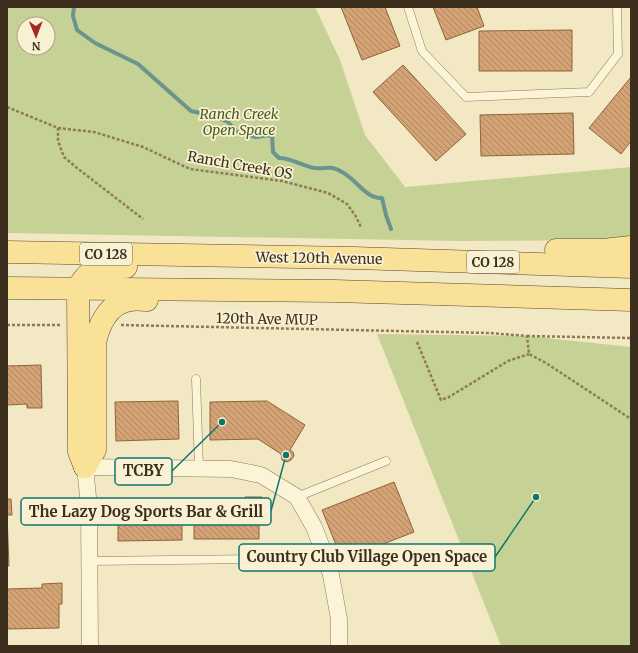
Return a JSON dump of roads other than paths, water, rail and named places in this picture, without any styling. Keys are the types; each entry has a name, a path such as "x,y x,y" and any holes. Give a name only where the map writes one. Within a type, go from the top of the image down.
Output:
{"main road":[{"path":"355,258 432,250 604,250 631,247"},
{"name":"West 120th Avenue","path":"7,252 355,258 631,267"},
{"path":"85,467 79,452 78,325 78,288 84,278 92,271 103,267 231,269 294,258"},
{"path":"7,288 335,291 627,301"},
{"path":"85,467 95,450 95,344 97,332 106,314 112,308 121,302 130,300 282,302 335,291"}],"street":[{"path":"90,646 89,507 85,467 231,469 261,475 297,497 314,526 326,558 336,598 339,619 339,646"}],"lane":[{"path":"408,7 422,51 466,97 590,92 618,54 617,7"},
{"path":"196,378 198,468"},
{"path":"297,497 386,461"},
{"path":"90,561 326,558"}],"waterway":[{"path":"74,7 73,16 77,30 95,43 138,64 191,111 214,116 228,122 237,132 256,137 272,135 273,152 279,158 288,159 315,168 332,168 338,170 347,175 366,192 382,198 391,229"}],"place":[{"name":"TCBY","path":"222,422"},
{"name":"The Lazy Dog Sports Bar & Grill","path":"286,455"},
{"name":"Country Club Village Open Space","path":"536,497"}],"park label":[{"name":"Ranch Creek Open Space","path":"239,122"}]}
